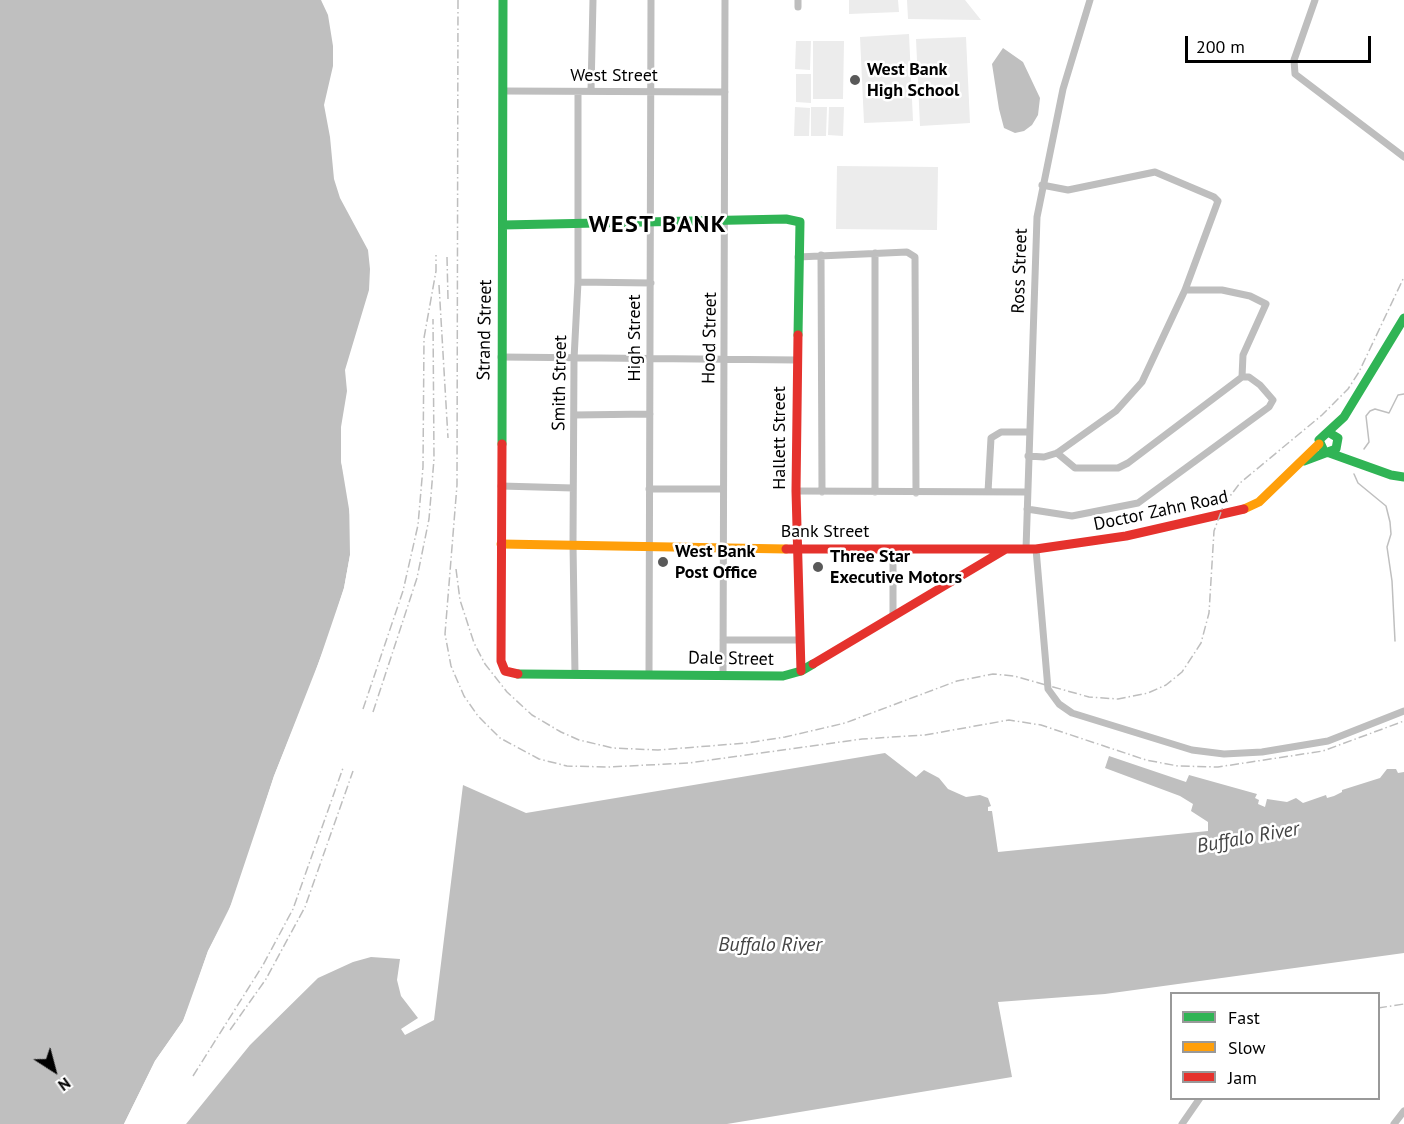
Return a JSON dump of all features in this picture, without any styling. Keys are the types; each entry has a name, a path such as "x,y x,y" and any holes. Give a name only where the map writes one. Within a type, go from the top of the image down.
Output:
{"street":[{"name":"Strand Street","path":"501,661 503,0"},
{"path":"591,91 593,0"},
{"name":"High Street","path":"649,675 651,0"},
{"name":"Hood Street","path":"723,676 725,0"},
{"name":"Ross Street","path":"1090,0 1064,88 1037,217 1026,509 1048,689 1059,704 1072,713 1192,750 1224,754 1262,752 1328,741 1404,711"},
{"path":"1315,0 1294,60 1294,74 1404,158"},
{"name":"West Street","path":"503,90 725,92"},
{"name":"Smith Street","path":"574,675 573,488 574,359 578,282 578,92"},
{"path":"1028,456 1044,457 1057,453 1116,411 1142,382 1185,290 1217,205 1214,197 1171,177 1150,171 1068,190 1042,185"},
{"name":"Hallett Street","path":"726,221 796,219 801,224 798,257 796,491 798,640 801,671"},
{"path":"503,225 726,221"},
{"path":"798,257 909,253 915,258 916,493"},
{"path":"875,254 875,492"},
{"path":"821,255 822,492"},
{"path":"578,282 651,283"},
{"path":"1185,290 1222,290 1250,296 1266,304 1244,355 1242,377"},
{"path":"1328,452 1336,448 1344,417 1404,318"},
{"path":"501,357 797,360"},
{"path":"1026,509 1072,516 1142,501 1271,404 1273,400 1269,393 1249,377 1242,377 1128,463 1118,468 1075,468 1057,453"},
{"path":"574,415 650,414"},
{"name":"Doctor Zahn Road","path":"1006,549 1091,543 1240,511 1260,502 1304,461 1319,444 1321,436 1344,417"},
{"path":"988,492 992,438 1001,432 1029,432"},
{"path":"1328,432 1338,438 1355,460"},
{"path":"1319,444 1328,452 1355,460 1391,476 1404,477"},
{"name":"Doctor Zahn Road","path":"1304,461 1328,452"},
{"path":"501,486 573,488"},
{"path":"649,489 723,489"},
{"path":"796,491 1026,492"},
{"name":"Bank Street","path":"501,544 797,549 1006,549"},
{"path":"893,549 893,617"},
{"name":"Dale Street","path":"501,661 505,670 511,674 778,677 801,671 1006,549"},
{"path":"723,640 798,640"},
{"path":"1182,1124 1199,1100"},
{"path":"1394,1124 1403,1115"}],"shaded area":[{"path":"849,0 898,0 899,12 849,14"},
{"path":"907,0 965,0 981,20 908,19"},
{"path":"909,34 913,121 864,123 860,37"},
{"path":"966,37 970,123 920,126 916,39"},
{"path":"796,41 811,41 810,70 795,69"},
{"path":"813,41 844,41 843,99 813,99"},
{"path":"796,74 811,74 811,103 796,102"},
{"path":"795,107 810,108 809,136 794,136"},
{"path":"811,107 827,107 826,136 811,136"},
{"path":"829,107 844,107 843,136 828,135"},
{"path":"837,166 938,167 937,230 836,229"}],"water":[{"path":"0,0 321,0 328,15 333,46 333,66 324,105 334,179 340,198 368,250 369,290 345,370 347,391 341,427 341,461 351,521 350,555 344,588 312,682 274,776 228,913 208,951 183,1021 155,1061 124,1124 0,1124"},
{"path":"1003,48 1023,62 1040,98 1038,115 1032,125 1024,131 1015,133 1004,128 992,64"},
{"name":"Buffalo River","path":"885,753 916,777 924,770 939,778 948,789 966,797 980,795 988,798 991,806 988,807 988,811 992,811 998,852 1208,831 1208,822 1191,811 1193,804 1180,796 1105,768 1109,756 1186,782 1189,775 1257,794 1255,798 1259,800 1258,804 1265,807 1267,799 1287,802 1296,798 1303,803 1326,795 1327,798 1334,796 1342,790 1380,778 1387,769 1396,769 1398,773 1404,772 1404,953 1105,994 998,1002 1012,1077 727,1124 186,1124 250,1045 318,978 353,962 371,957 400,959 397,980 401,996 418,1018 401,1029 405,1035 434,1020 463,785 526,813"}],"pier":[{"path":"344,455 354,521 353,555 347,589 332,637 277,777 238,896 211,952 185,1022 157,1062 135,1112 127,1124 124,1124 155,1061 183,1021 208,951 236,895 274,776 329,636 344,588 350,555 349,496 341,461"}],"waterway":[{"path":"1364,449 1369,442 1366,416 1375,409 1389,413 1398,395 1404,394"},
{"path":"1354,474 1358,483 1386,506 1390,522 1391,534 1387,547 1392,581 1395,641"}],"railway":[{"path":"458,0 457,485 445,634 451,666 464,696 478,716 500,738 539,759 567,766 608,767 689,763 862,739 925,735 1009,720 1041,725 1146,760 1178,766 1218,767 1323,751 1404,721"},
{"path":"363,709 403,591 418,525 423,467 424,338 436,271 436,255"},
{"path":"447,257 448,299"},
{"path":"456,569 460,600 474,643 485,664 507,692 532,715 561,732 579,740 613,748 658,750 747,743 785,737 845,723 957,681 993,674 1014,676 1089,697 1118,699 1148,693 1166,685 1182,672 1201,643 1209,613 1214,531 1224,504 1240,483 1322,415 1348,389 1359,372 1404,277"},
{"path":"439,285 448,438"},
{"path":"373,712 417,578 429,519 434,459 433,319"},
{"path":"193,1076 263,965 293,909 343,768"},
{"path":"230,1030 266,979 305,907 353,771"},
{"path":"1380,1008 1404,1004"}],"traffic: fast":[{"path":"502,444 503,0"},
{"path":"503,225 786,219 800,222 798,335"},
{"path":"1404,318 1344,417 1319,440 1324,451 1391,475 1404,477"},
{"path":"1304,461 1336,449 1338,438 1328,432"},
{"path":"518,674 783,676 801,671 813,664"}],"traffic: slow":[{"path":"1244,509 1259,502 1319,444"},
{"path":"501,544 786,549"}],"traffic: jam":[{"path":"798,335 796,491 801,671"},
{"path":"502,444 501,661 505,671 518,674"},
{"path":"786,549 1036,549 1126,536 1244,509"},
{"path":"813,664 1006,549"}],"place":[{"name":"West Bank High School","path":"855,80"},
{"name":"West Bank Post Office","path":"663,562"},
{"name":"Three Star Executive Motors","path":"818,567"}],"district":[{"name":"WEST BANK","path":"658,225"}]}
